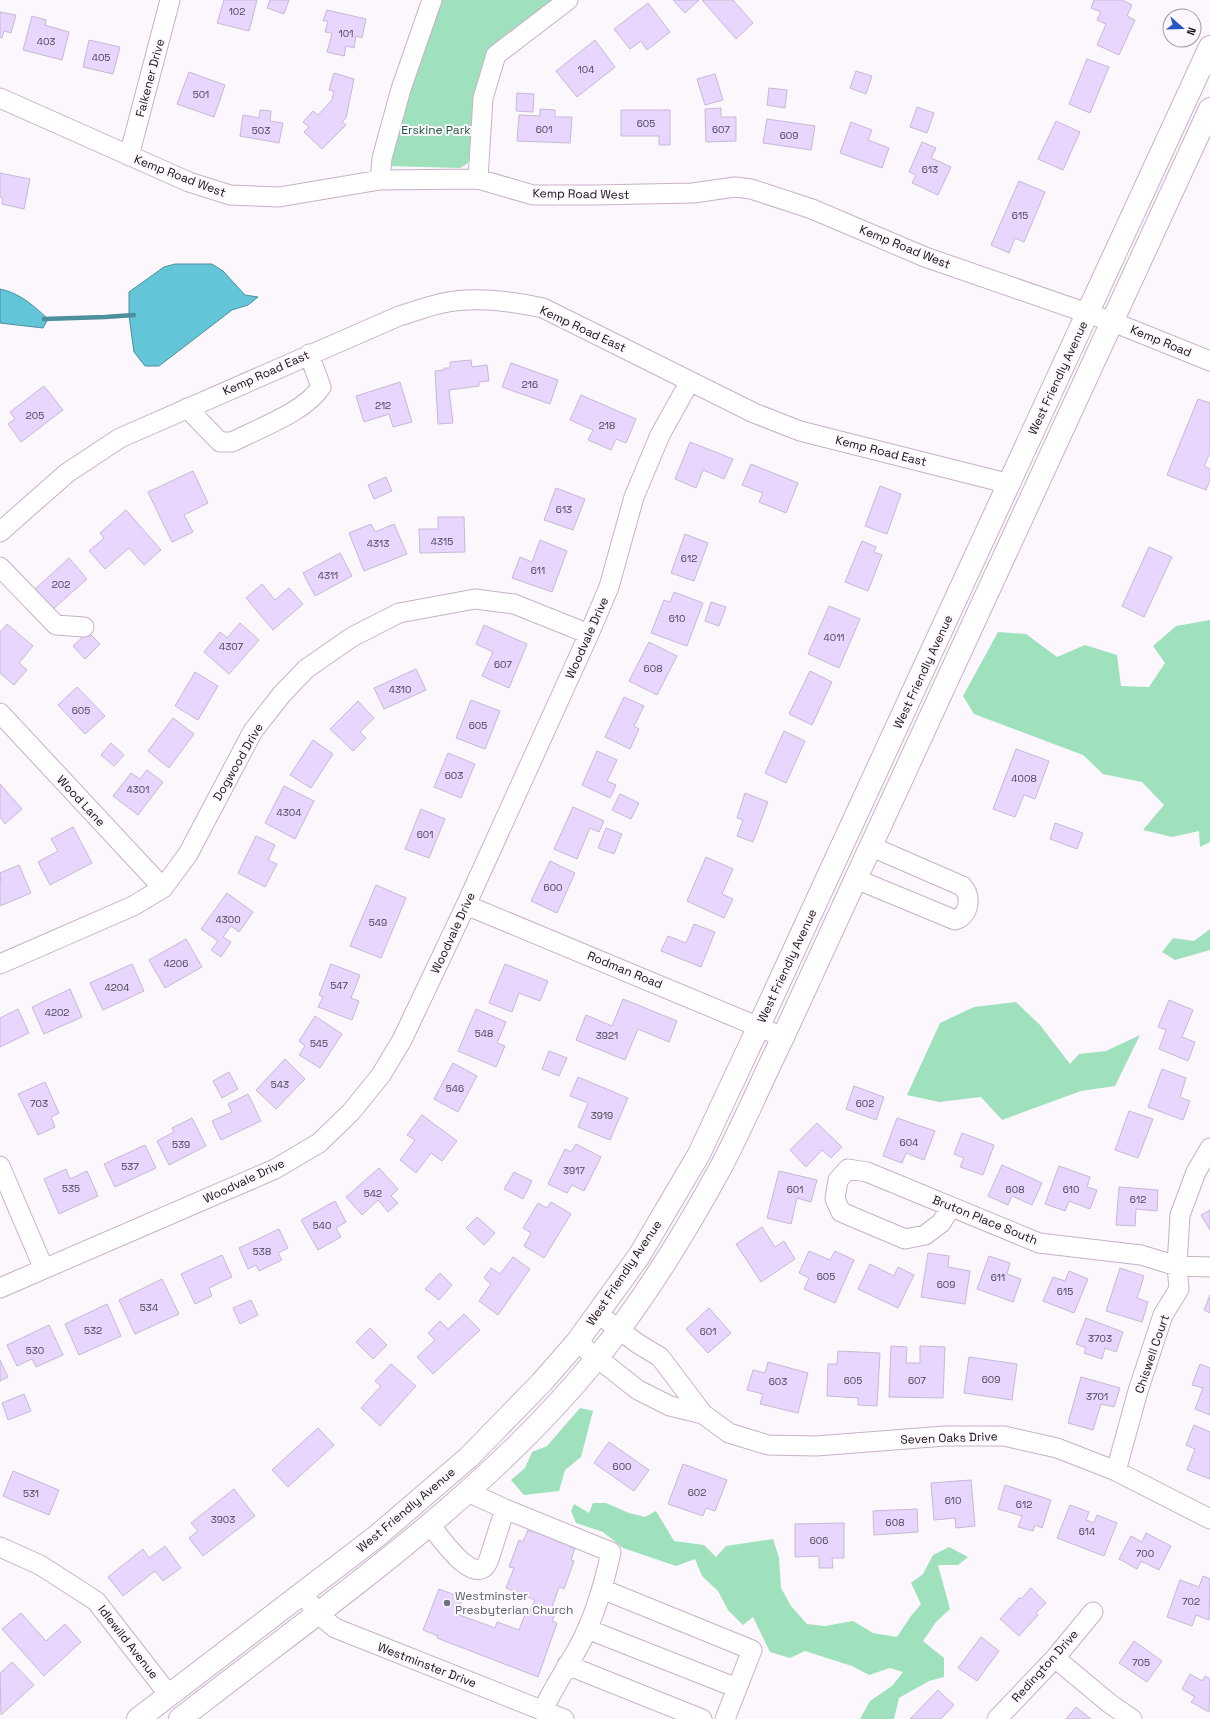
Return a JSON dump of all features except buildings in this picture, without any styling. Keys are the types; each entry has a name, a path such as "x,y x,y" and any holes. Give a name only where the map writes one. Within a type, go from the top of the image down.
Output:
{"main road":[{"name":"West Friendly Avenue","path":"138,1719 377,1536 469,1457 542,1382 577,1342 639,1256 699,1154 1010,484 1210,47"},
{"name":"West Friendly Avenue","path":"180,1719 318,1614 430,1525 486,1476 560,1400 597,1358 656,1277 721,1166 783,1037 1210,109"}],"street":[{"name":"Falkener Drive","path":"129,156 170,0"},
{"path":"380,180 382,158 399,96 432,0"},
{"path":"478,179 483,98 496,55 568,0"},
{"name":"Kemp Road West","path":"0,98 189,182 230,195 278,197 380,180 478,179 533,195 693,193 735,186 751,189 812,209 925,257 1113,322"},
{"name":"Kemp Road East","path":"0,532 67,473 120,438 308,354 399,316 443,303 480,299 519,303 543,308 754,413 800,431 1010,484"},
{"name":"Kemp Road","path":"1113,322 1210,361"},
{"path":"187,408 220,442 232,442 300,408 317,394 321,387 308,354"},
{"name":"Woodvale Drive","path":"0,1288 275,1169 319,1143 351,1112 381,1075 402,1040 466,905 589,634 609,587 634,496 660,435 690,381"},
{"path":"0,567 56,625 84,627"},
{"name":"Dogwood Drive","path":"0,964 133,906 163,888 188,854 225,782 258,725 282,694 306,669 352,637 399,613 475,599 514,604 589,634"},
{"name":"Wood Lane","path":"0,713 163,888"},
{"path":"856,878 955,920 960,918 966,910 968,896 967,891 962,886 870,846"},
{"name":"Rodman Road","path":"466,905 783,1037"},
{"name":"Chiswell Court","path":"1116,1471 1138,1391 1163,1315 1179,1289 1177,1266 1180,1215 1196,1172 1210,1148"},
{"path":"0,1166 44,1269"},
{"name":"Bruton Place South","path":"951,1207 942,1224 925,1235 905,1239 841,1212 835,1199 838,1180 848,1169 867,1172 1039,1243 1141,1255 1177,1266 1210,1267"},
{"name":"Seven Oaks Drive","path":"598,1314 660,1357 702,1414 729,1433 768,1445 816,1446 945,1436 1004,1436 1057,1448 1116,1471 1210,1519"},
{"name":"Seven Oaks Drive","path":"577,1342 638,1390 670,1406 702,1414"},
{"path":"468,1492 505,1509 611,1552 602,1589 587,1629 568,1665 556,1682 542,1710"},
{"path":"430,1525 462,1563 471,1569 478,1570 488,1564 505,1509"},
{"name":"Idlewild Avenue","path":"0,1547 40,1565 96,1601 168,1695"},
{"path":"602,1589 752,1650 725,1719"},
{"name":"Westminster Drive","path":"302,1594 318,1614 335,1628 564,1719"},
{"name":"Redington Drive","path":"998,1719 1055,1658 1093,1612"},
{"path":"587,1629 737,1688"},
{"path":"1055,1658 1109,1703 1132,1719"},
{"path":"568,1665 702,1719"}],"green space":[{"name":"Erskine Park","path":"441,0 555,0 491,48 471,156 467,164 460,168 387,166 425,35"},
{"path":"1210,620 1210,842 1200,847 1199,831 1172,837 1143,830 1164,805 1142,782 1103,774 1083,755 974,714 963,696 998,632 1026,634 1057,657 1085,645 1117,655 1121,686 1149,687 1165,663 1153,646 1176,626"},
{"path":"1210,929 1210,950 1175,960 1162,952 1173,938 1194,941"},
{"path":"1016,1002 1040,1025 1070,1064 1079,1054 1106,1051 1140,1035 1115,1086 1081,1091 1002,1120 981,1097 939,1102 907,1095 940,1023 974,1007"},
{"path":"580,1408 593,1411 581,1457 565,1470 559,1491 524,1495 511,1480 525,1468 532,1452 547,1446"},
{"path":"593,1503 606,1503 629,1513 645,1517 656,1511 674,1541 704,1545 716,1557 726,1546 773,1539 779,1558 781,1588 791,1606 807,1624 825,1626 853,1621 873,1633 897,1637 921,1604 911,1583 923,1574 933,1555 949,1547 968,1557 958,1565 938,1565 950,1609 936,1622 923,1641 944,1658 944,1677 929,1681 899,1698 894,1719 860,1719 870,1701 892,1686 903,1672 890,1668 869,1675 852,1666 805,1651 790,1658 770,1652 753,1617 743,1625 728,1610 718,1591 702,1576 695,1559 676,1566 623,1548 603,1532 576,1523 571,1511 574,1504 589,1513"}],"water":[{"path":"175,264 212,264 223,271 245,295 258,297 248,305 232,310 159,366 145,366 134,352 129,316 129,292 164,267"},
{"path":"0,289 20,297 43,314 48,319 43,328 0,323"}],"waterway":[{"path":"44,319 134,315"}],"place":[{"name":"Westminster Presbyterian Church","path":"447,1603"}]}
